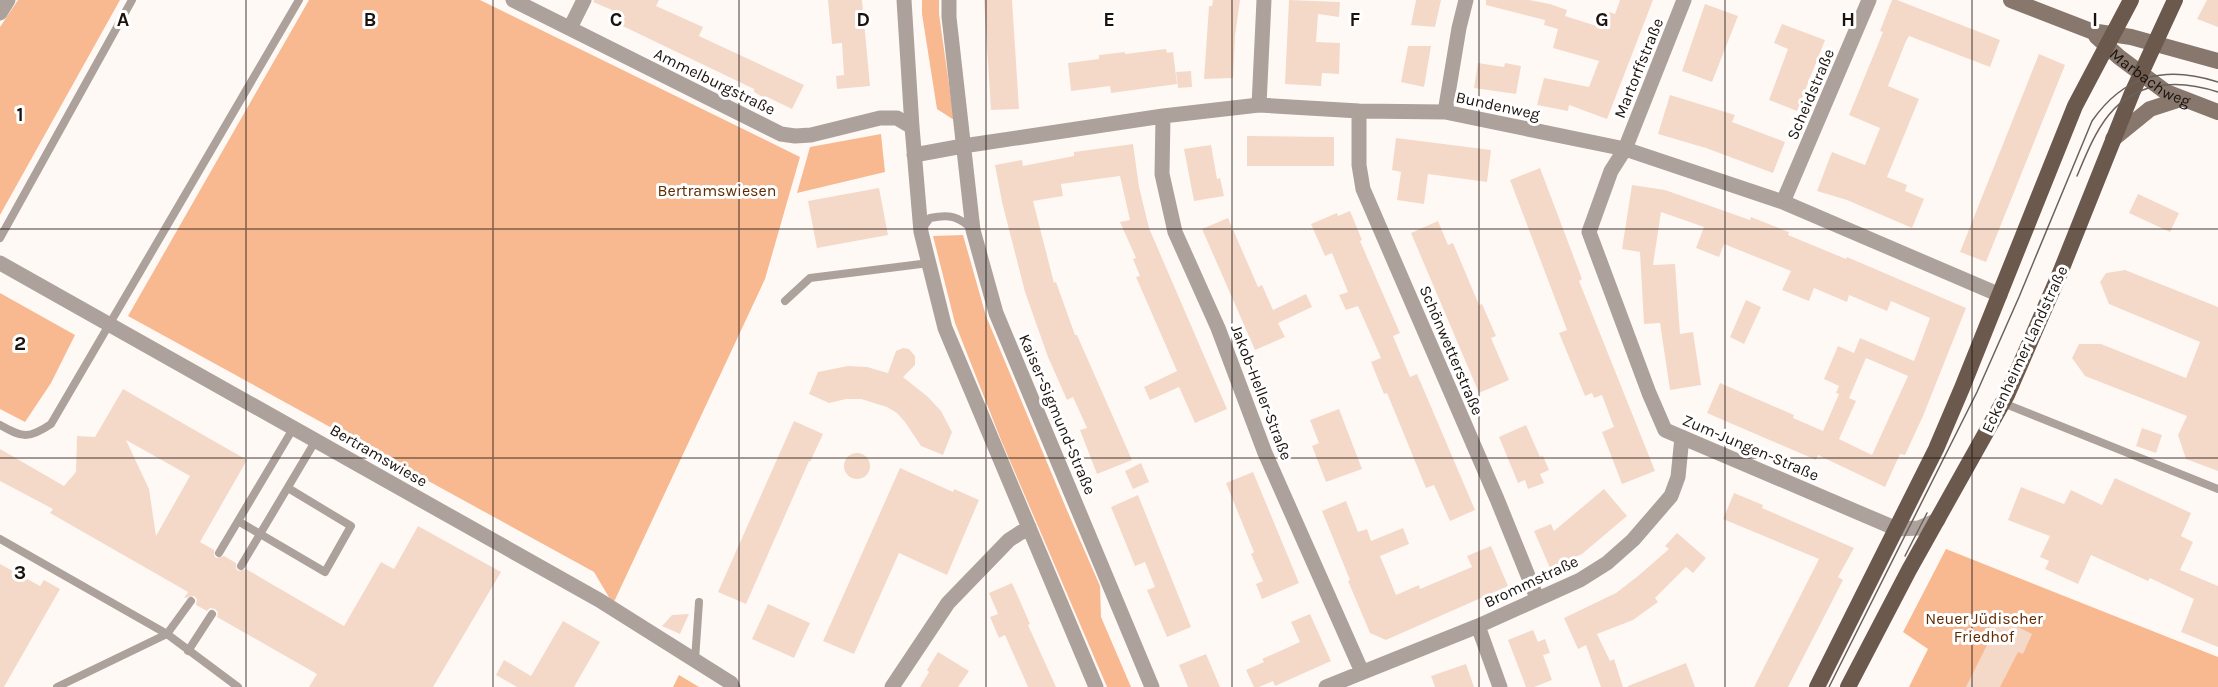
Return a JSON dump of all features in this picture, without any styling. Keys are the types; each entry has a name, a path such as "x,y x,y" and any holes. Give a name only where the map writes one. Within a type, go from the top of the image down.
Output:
{"main road":[{"name":"Marbachweg","path":"2011,0 2109,40 2154,43 2218,61"},
{"path":"1817,687 1936,449 2075,106 2131,0"},
{"name":"Eckenheimer Landstraße","path":"1848,687 1909,570 2003,403 2060,273 2113,139 2175,0"},
{"name":"Marbachweg","path":"2109,40 2119,57 2157,86 2181,99 2218,112"},
{"path":"2095,66 2154,43"},
{"path":"2113,139 2150,109 2181,99"}],"street":[{"path":"0,13 8,0"},
{"name":"Ammelburgstraße","path":"513,0 781,134 811,135 880,118 897,118 912,127"},
{"path":"570,28 584,0"},
{"path":"904,0 921,232 945,328 1096,687"},
{"name":"Kaiser-Sigmund-Straße","path":"949,0 973,230 996,313 1152,687"},
{"path":"1259,105 1264,0"},
{"path":"1445,112 1466,0"},
{"name":"Martorffstraße","path":"1625,149 1684,0"},
{"name":"Scheidstraße","path":"1783,202 1869,0"},
{"name":"Bundenweg","path":"963,146 1162,116 1259,105 1359,111 1445,112 1625,149 1783,202 2000,295"},
{"name":"Schönwetterstraße","path":"1359,111 1359,165 1363,189 1493,489 1537,598"},
{"name":"Jakob-Heller-Straße","path":"1162,116 1161,174 1175,232 1218,328 1265,453 1362,672"},
{"path":"914,155 963,146"},
{"name":"Zum-Jungen-Straße","path":"1625,149 1611,171 1589,232 1665,430 1897,529"},
{"name":"Bertramswiese","path":"0,262 599,600 731,683 733,687"},
{"name":"Brommstraße","path":"1326,687 1479,626 1580,580 1607,563 1634,540 1671,496 1678,477 1682,437"},
{"path":"1897,529 1919,528 1938,520"},
{"path":"892,687 948,603 1010,540 1029,527"},
{"path":"1479,626 1500,687"}],"lane":[{"path":"0,238 132,0"},
{"path":"0,425 20,436 36,434 51,424 299,0"},
{"path":"921,232 930,218 942,215 960,218 973,230"},
{"path":"785,301 810,278 928,263"},
{"path":"2003,403 2218,489"},
{"path":"219,553 294,428"},
{"path":"241,566 316,440"},
{"path":"238,521 325,572 351,526 288,488"},
{"path":"0,539 167,634 238,687"},
{"path":"57,687 167,634 191,602"},
{"path":"695,660 699,602"},
{"path":"188,651 212,614"}],"green space":[{"path":"18,0 120,0 0,215 0,27"},
{"name":"Bertramswiesen","path":"309,0 480,0 800,157 765,279 613,604 594,572 128,316"},
{"path":"922,0 939,0 954,120 937,109 922,14"},
{"path":"881,134 885,172 797,193 810,147"},
{"path":"963,235 986,316 1100,586 1101,617 1131,687 1107,687 1001,440 955,323 933,236"},
{"path":"0,293 75,335 51,383 25,422 0,409"},
{"name":"Neuer Jüdischer Friedhof","path":"1946,549 2218,657 2218,687 1909,687 1928,649 1903,632"},
{"path":"679,675 699,687 673,687"}],"building":[{"path":"594,0 659,0 656,6 703,27 699,36 804,85 792,109 765,96 764,98 754,92 754,89 608,19 612,10 593,2"},
{"path":"828,0 862,0 870,86 837,89 836,76 844,75 842,43 832,44"},
{"path":"984,0 1012,0 1019,109 991,110"},
{"path":"1213,0 1240,0 1233,78 1204,79 1209,6 1212,6"},
{"path":"1289,0 1340,2 1339,17 1318,14 1316,42 1340,43 1339,74 1322,73 1321,86 1285,84"},
{"path":"1416,0 1441,0 1435,27 1411,25"},
{"path":"1486,0 1529,0 1550,4 1567,10 1565,16 1603,28 1609,12 1615,14 1620,0 1653,0 1607,119 1569,105 1568,111 1537,105 1544,78 1589,87 1599,61 1553,48 1558,29 1544,25 1545,20 1486,5"},
{"path":"1892,0 2000,40 1990,67 1909,36 1906,41 1888,86 1919,99 1887,177 1907,185 1905,191 1924,199 1912,228 1847,200 1817,191 1832,152 1865,165 1880,128 1849,115 1883,32 1880,31"},
{"path":"2207,0 2218,0 2218,27 2197,19"},
{"path":"1705,4 1738,16 1712,82 1682,71"},
{"path":"1782,24 1825,40 1797,111 1769,100 1788,49 1774,43"},
{"path":"1408,46 1431,46 1424,87 1401,82"},
{"path":"1166,49 1167,53 1173,52 1177,84 1111,93 1110,86 1071,91 1068,63 1099,59 1099,55"},
{"path":"2039,54 2065,65 1986,262 1960,252"},
{"path":"1478,63 1504,67 1505,63 1521,66 1516,94 1474,88"},
{"path":"1191,71 1192,87 1178,88 1176,72"},
{"path":"1670,95 1735,115 1732,122 1785,142 1773,173 1706,148 1658,134"},
{"path":"1247,136 1334,137 1334,166 1247,166"},
{"path":"1396,138 1491,150 1487,182 1428,174 1424,204 1397,200 1401,172 1392,170"},
{"path":"1133,144 1139,187 1149,228 1227,409 1195,423 1179,387 1150,400 1144,387 1177,371 1136,277 1140,276 1133,259 1136,258 1120,222 1130,220 1120,176 1061,184 1063,196 1033,201 1054,283 1056,282 1075,335 1077,335 1132,460 1097,474 1080,430 1087,428 1073,397 1067,400 1048,357 1025,292 995,165 1022,160 1023,166 1074,156 1074,152"},
{"path":"1211,145 1217,179 1220,178 1224,196 1194,201 1184,149"},
{"path":"1540,168 1582,279 1579,281 1655,471 1622,484 1602,432 1614,427 1602,395 1594,398 1592,393 1585,396 1559,333 1567,330 1510,180"},
{"path":"1632,185 1665,190 1750,220 1751,217 1789,232 1788,235 1846,259 1847,257 1966,308 1923,416 1905,455 1900,454 1885,487 1818,455 1816,460 1707,413 1720,383 1794,415 1793,418 1823,431 1839,394 1836,393 1839,386 1824,379 1838,346 1854,353 1860,338 1914,361 1930,318 1891,301 1887,311 1849,295 1847,302 1814,288 1809,301 1782,290 1791,271 1724,244 1719,257 1696,248 1704,227 1661,212 1653,265 1675,264 1680,334 1693,332 1701,385 1670,390 1660,323 1644,324 1640,252 1622,249","holes":["1866,358 1908,376 1872,455 1839,439 1856,401 1849,398"]},
{"path":"879,188 888,235 817,248 808,201"},
{"path":"2138,194 2179,213 2170,232 2129,213"},
{"path":"1350,211 1362,240 1360,241 1400,333 1393,336 1410,377 1417,374 1475,510 1450,521 1434,485 1426,488 1387,393 1384,394 1371,362 1381,358 1358,306 1346,310 1339,295 1348,292 1332,253 1325,256 1311,224 1337,213 1338,216"},
{"path":"1228,218 1258,287 1262,285 1273,310 1306,294 1312,307 1278,323 1285,337 1255,350 1202,229"},
{"path":"1438,221 1448,245 1453,243 1479,305 1482,304 1496,336 1491,338 1509,380 1479,393 1411,233"},
{"path":"2125,270 2218,307 2218,471 2186,459 2178,435 2187,416 2085,376 2072,358 2079,344 2101,344 2186,378 2200,342 2109,304 2100,282 2106,273"},
{"path":"1746,300 1761,307 1744,344 1730,337"},
{"path":"903,348 909,349 915,356 915,365 903,377 941,411 952,432 943,455 921,446 905,422 887,407 861,399 846,399 829,403 809,394 818,372 848,366 867,367 888,373 896,351"},
{"path":"123,389 247,460 200,542 214,550 216,558 224,556 236,563 238,571 246,569 344,626 381,562 394,569 418,526 501,572 433,687 309,687 317,674 217,617 218,612 215,609 210,608 207,611 196,605 197,599 194,596 184,598 188,592 50,513 53,509 0,481 0,449 64,486 76,472 77,436 95,437","holes":["126,440 190,476 156,536 149,489"]},
{"path":"1339,409 1362,469 1326,482 1312,446 1319,443 1310,420"},
{"path":"794,421 823,434 746,604 718,592"},
{"path":"1526,425 1540,457 1543,456 1549,470 1540,474 1544,483 1528,489 1525,480 1518,483 1499,437"},
{"path":"2142,428 2162,435 2156,453 2136,446"},
{"path":"857,453 866,457 870,466 866,475 857,479 848,475 844,466 848,457"},
{"path":"1141,463 1149,482 1133,489 1125,471"},
{"path":"900,468 953,492 954,489 979,500 947,575 899,553 854,654 823,641"},
{"path":"1253,472 1299,583 1262,599 1256,584 1263,581 1251,554 1254,552 1226,483"},
{"path":"2115,478 2191,513 2181,536 2193,542 2180,570 2218,586 2218,647 2181,632 2194,599 2150,578 2148,581 2091,555 2078,584 2045,569 2049,561 2040,557 2050,536 2008,520 2021,487 2064,504 2071,490 2102,505"},
{"path":"1604,489 1627,516 1582,554 1550,568 1534,531 1551,524 1554,531"},
{"path":"1734,493 1763,505 1762,508 1854,548 1838,577 1843,580 1788,687 1754,687 1819,559 1723,519"},
{"path":"1138,495 1191,627 1167,637 1147,590 1155,587 1145,562 1135,566 1111,507"},
{"path":"1346,501 1358,532 1367,529 1371,541 1403,528 1409,544 1380,556 1396,595 1419,585 1420,589 1472,567 1467,556 1491,546 1508,586 1386,640 1370,633 1322,511"},
{"path":"1677,533 1706,558 1693,573 1686,567 1655,598 1658,602 1633,620 1597,634 1610,661 1614,659 1623,687 1601,687 1586,645 1578,649 1564,618 1616,593 1669,549 1665,546"},
{"path":"0,564 40,586 44,580 60,589 4,687 0,687"},
{"path":"1012,583 1056,687 1028,687 1005,635 999,638 990,617 998,614 989,593"},
{"path":"768,604 810,623 794,658 752,639"},
{"path":"689,614 680,634 662,626 672,615"},
{"path":"1310,614 1331,661 1275,686 1273,681 1254,687 1246,670 1264,662 1262,659 1300,642 1291,622"},
{"path":"1995,616 2032,634 2023,654 2018,652 2000,687 1966,687 1990,639 1984,637"},
{"path":"563,621 600,642 574,687 517,687 496,675 504,660 531,676"},
{"path":"1533,630 1538,642 1545,639 1550,653 1543,655 1552,680 1534,687 1526,687 1508,640"},
{"path":"938,652 969,671 958,687 920,687"},
{"path":"1206,654 1220,687 1188,687 1179,665"},
{"path":"1686,663 1695,687 1628,687 1628,686"},
{"path":"1466,664 1474,687 1435,687 1431,676"}],"tram line":[{"path":"1829,687 1977,392 2092,121 2104,105 2118,93 2147,78 2180,74 2218,82"},
{"path":"2077,176 2098,130 2118,105 2131,96 2146,89 2171,84 2191,85 2218,92"},
{"path":"1905,556 1927,513"}]}
